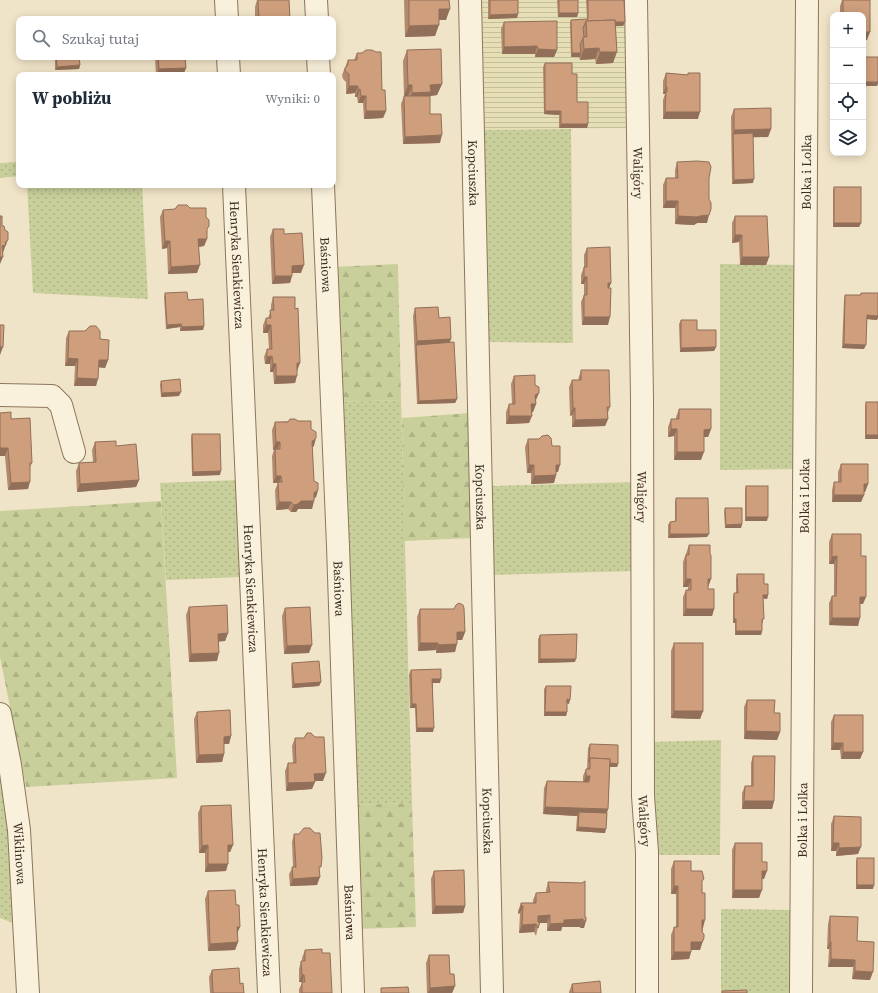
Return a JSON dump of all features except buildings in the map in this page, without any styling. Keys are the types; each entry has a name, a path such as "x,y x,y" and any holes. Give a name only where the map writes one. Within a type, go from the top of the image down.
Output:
{"street":[{"path":"226,0 226,16"},
{"path":"316,0 317,16"},
{"name":"Kopciuszka","path":"470,0 492,993"},
{"name":"Waligóry","path":"636,0 642,406 643,796 647,852 647,993"},
{"name":"Bolka i Lolka","path":"800,993 807,0"},
{"path":"228,60 229,72"},
{"path":"318,60 319,72"},
{"name":"Henryka Sienkiewicza","path":"234,188 269,993"},
{"name":"Baśniowa","path":"323,188 338,546 353,993"},
{"path":"0,395 52,396 61,405 74,452"},
{"name":"Wiklinowa","path":"0,714 5,766 18,830 28,993"}],"shaded area":[{"path":"477,0 631,0 632,128 479,130"}],"green space":[{"path":"571,129 573,343 486,342 479,130"},
{"path":"16,162 16,176 0,178 0,163"},
{"path":"27,188 142,188 148,299 33,293"},
{"path":"398,264 401,400 337,402 332,267"},
{"path":"720,264 796,265 794,469 720,470"},
{"path":"401,400 412,803 352,805 337,402"},
{"path":"470,413 473,538 404,541 402,418"},
{"path":"237,480 240,577 166,580 160,483"},
{"path":"636,482 637,571 492,575 489,486"},
{"path":"161,501 177,778 26,787 0,657 0,511"},
{"path":"721,740 720,855 653,855 648,742"},
{"path":"0,779 5,780 13,923 0,918"},
{"path":"412,803 416,927 356,929 352,805"},
{"path":"721,909 791,910 791,993 721,993"}]}
